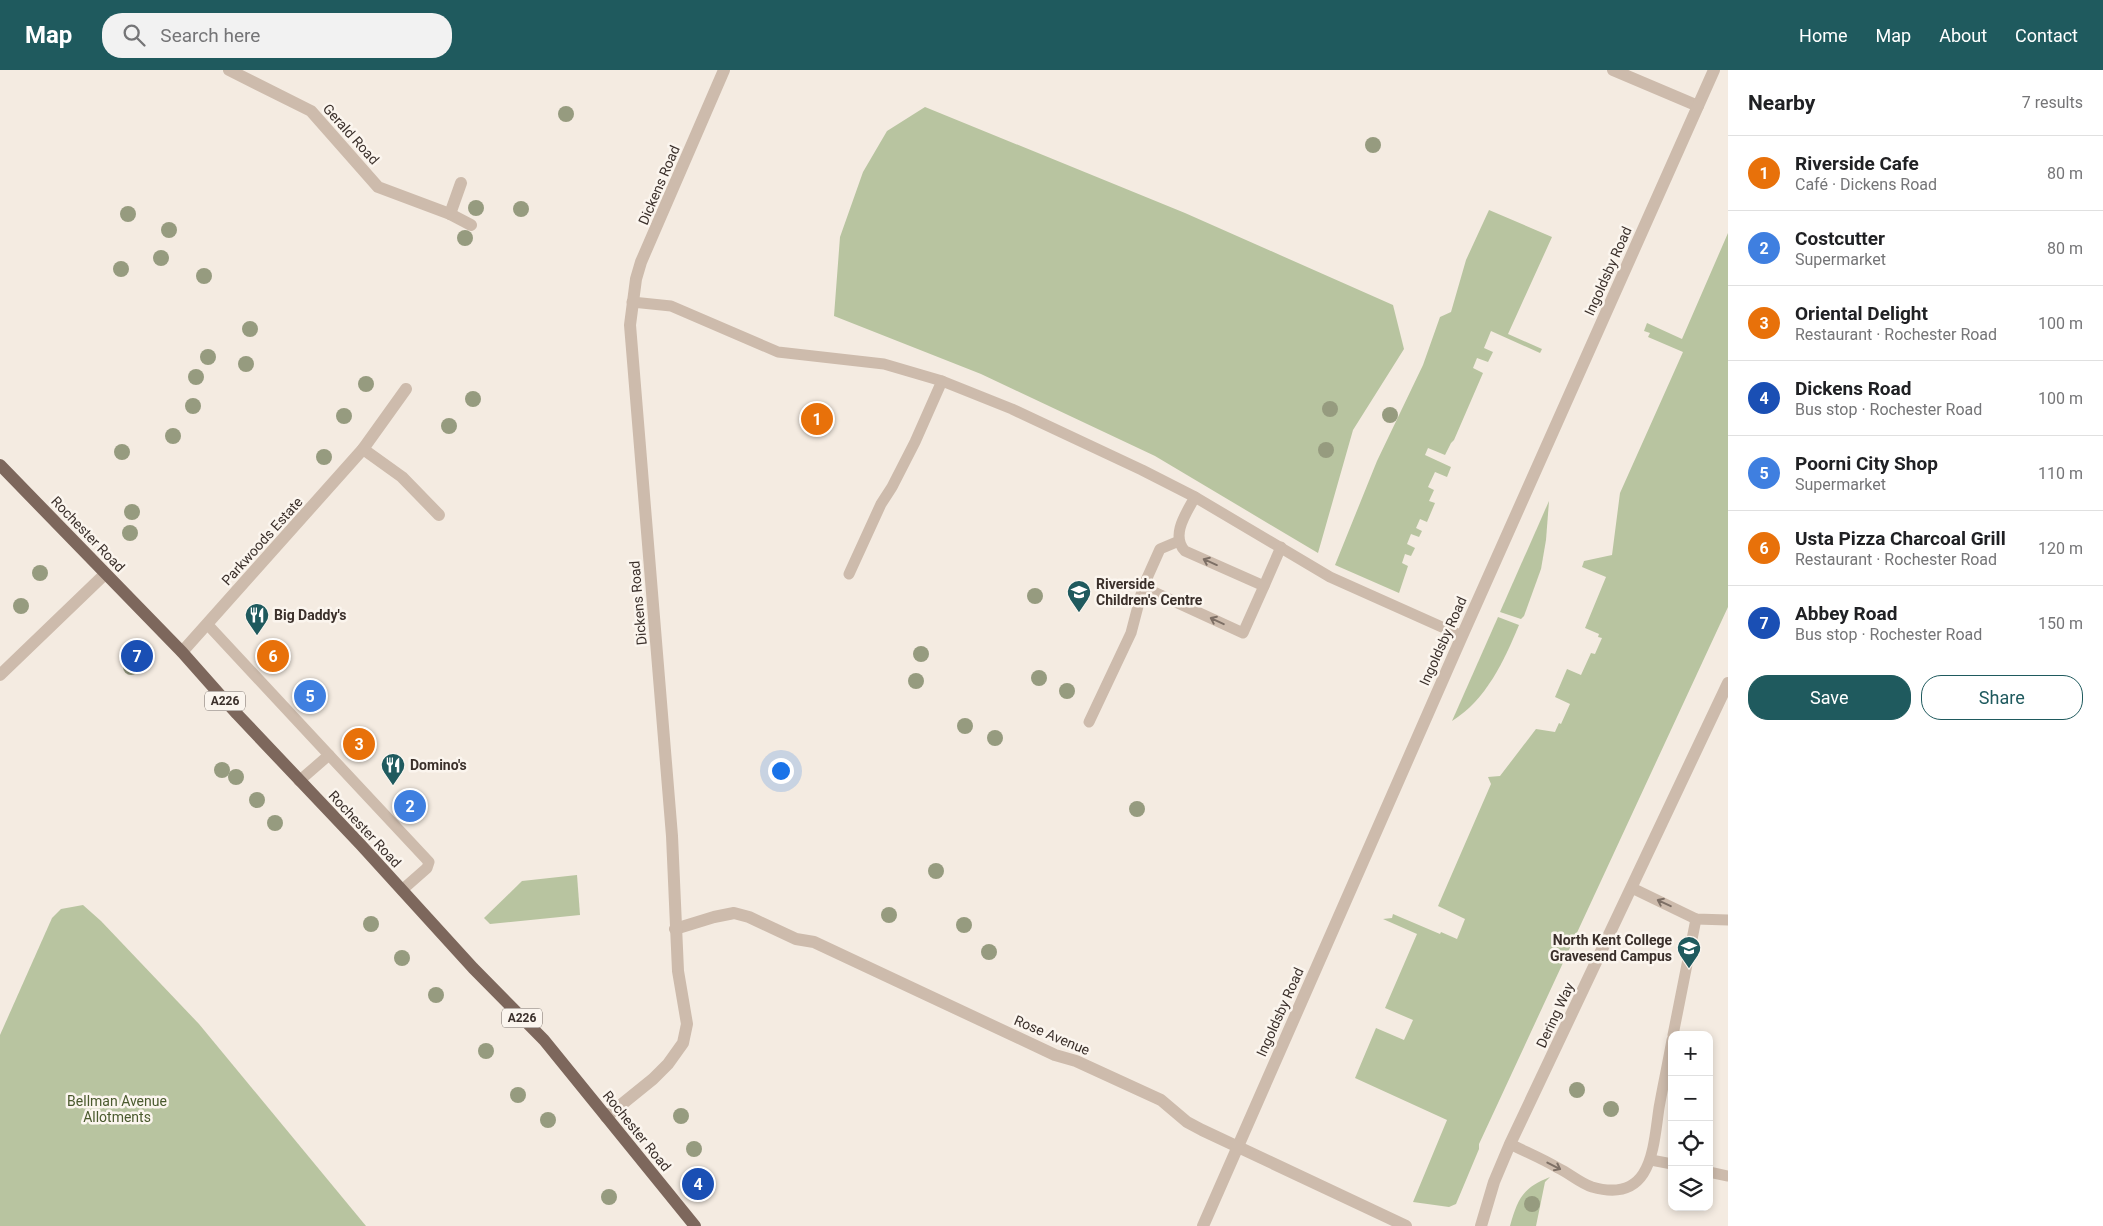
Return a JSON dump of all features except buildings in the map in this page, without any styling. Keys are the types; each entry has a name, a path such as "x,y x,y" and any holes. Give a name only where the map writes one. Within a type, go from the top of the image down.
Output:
{"main road":[{"name":"Rochester Road","path":"0,465 182,652 473,968 544,1040 695,1226"}],"street":[{"name":"Gerald Road","path":"229,70 311,111 378,188 450,214 471,225"},
{"name":"Dickens Road","path":"606,1117 661,1072 683,1043 686,1017 678,971 670,808 631,332 632,302 641,262 724,70"},
{"path":"1613,70 1698,106"},
{"name":"Ingoldsby Road","path":"1203,1226 1462,636 1714,70"},
{"path":"450,214 461,183"},
{"name":"Parkwoods Estate","path":"182,652 363,450 406,389"},
{"path":"363,450 402,477 438,515"},
{"path":"0,675 105,574"},
{"name":"Dering Way","path":"1481,1226 1494,1182 1510,1144 1728,683"},
{"name":"Rose Avenue","path":"675,929 734,913 749,917 796,939 814,942 1058,1056 1076,1061 1161,1100 1187,1122 1406,1226"}],"lane":[{"path":"632,302 671,306 778,352 884,364 970,391 1097,448 1195,497 1330,576 1462,636"},
{"path":"849,574 881,504 915,442 942,381"},
{"path":"1195,497 1178,534 1184,551 1264,586"},
{"path":"1089,722 1131,633 1143,587 1160,549 1179,541"},
{"path":"1143,587 1243,633 1281,547"},
{"path":"208,625 429,862 427,868 402,890"},
{"path":"299,781 329,755"},
{"path":"1632,888 1696,919 1728,920"},
{"path":"1674,1031 1696,919"},
{"path":"1510,1144 1560,1168 1589,1186 1608,1191 1626,1187 1639,1180 1651,1160 1655,1148 1659,1109 1668,1061"},
{"path":"1651,1160 1668,1163"},
{"path":"1713,1173 1728,1176"}],"green space":[{"path":"925,107 1185,213 1393,305 1404,349 1353,430 1318,553 1155,456 981,374 834,316 840,237 863,172 887,131"},
{"path":"1489,210 1552,237 1508,334 1542,349 1540,353 1491,331 1484,348 1493,352 1488,362 1477,358 1473,368 1483,373 1454,440 1445,455 1428,448 1425,455 1451,467 1447,477 1435,472 1428,487 1434,490 1429,501 1435,503 1427,522 1420,519 1416,528 1422,531 1419,537 1411,534 1407,544 1415,548 1411,556 1405,554 1402,563 1408,566 1399,593 1335,565 1377,461 1423,365 1440,317 1451,312 1466,260"},
{"path":"1728,233 1728,607 1479,1144 1479,1149 1456,1204 1449,1207 1413,1202 1447,1120 1355,1078 1376,1028 1404,1040 1413,1020 1385,1008 1417,934 1383,919 1392,918 1393,914 1440,934 1441,932 1457,939 1465,919 1438,906 1491,784 1488,777 1500,776 1536,729 1555,732 1559,723 1561,724 1570,704 1555,697 1567,669 1581,675 1591,653 1595,654 1602,638 1598,637 1599,634 1585,628 1606,577 1582,567 1584,561 1612,555 1620,493 1683,352 1648,337 1650,333 1644,331 1647,323 1682,339"},
{"path":"1549,501 1546,540 1541,569 1524,616 1521,619 1500,612"},
{"path":"1498,617 1519,625 1513,639 1493,679 1475,702 1452,721"},
{"path":"577,875 580,915 490,924 484,918 522,881"},
{"name":"Bellman Avenue Allotments","path":"83,905 101,921 199,1024 366,1226 0,1226 0,1035 52,918 61,909"},
{"path":"1550,1177 1545,1182 1536,1226 1510,1226 1522,1196 1527,1190"}],"place":[{"name":"Riverside Cafe","path":"817,419"},
{"name":"Riverside Children's Centre","path":"1079,613"},
{"name":"Big Daddy's","path":"257,636"},
{"name":"Abbey Road","path":"137,656"},
{"name":"Usta Pizza Charcoal Grill","path":"273,656"},
{"name":"Poorni City Shop","path":"310,696"},
{"name":"Oriental Delight","path":"359,744"},
{"name":"Domino's","path":"393,786"},
{"name":"Costcutter","path":"410,806"},
{"name":"North Kent College Gravesend Campus","path":"1689,969"},
{"name":"Dickens Road","path":"698,1184"}]}
